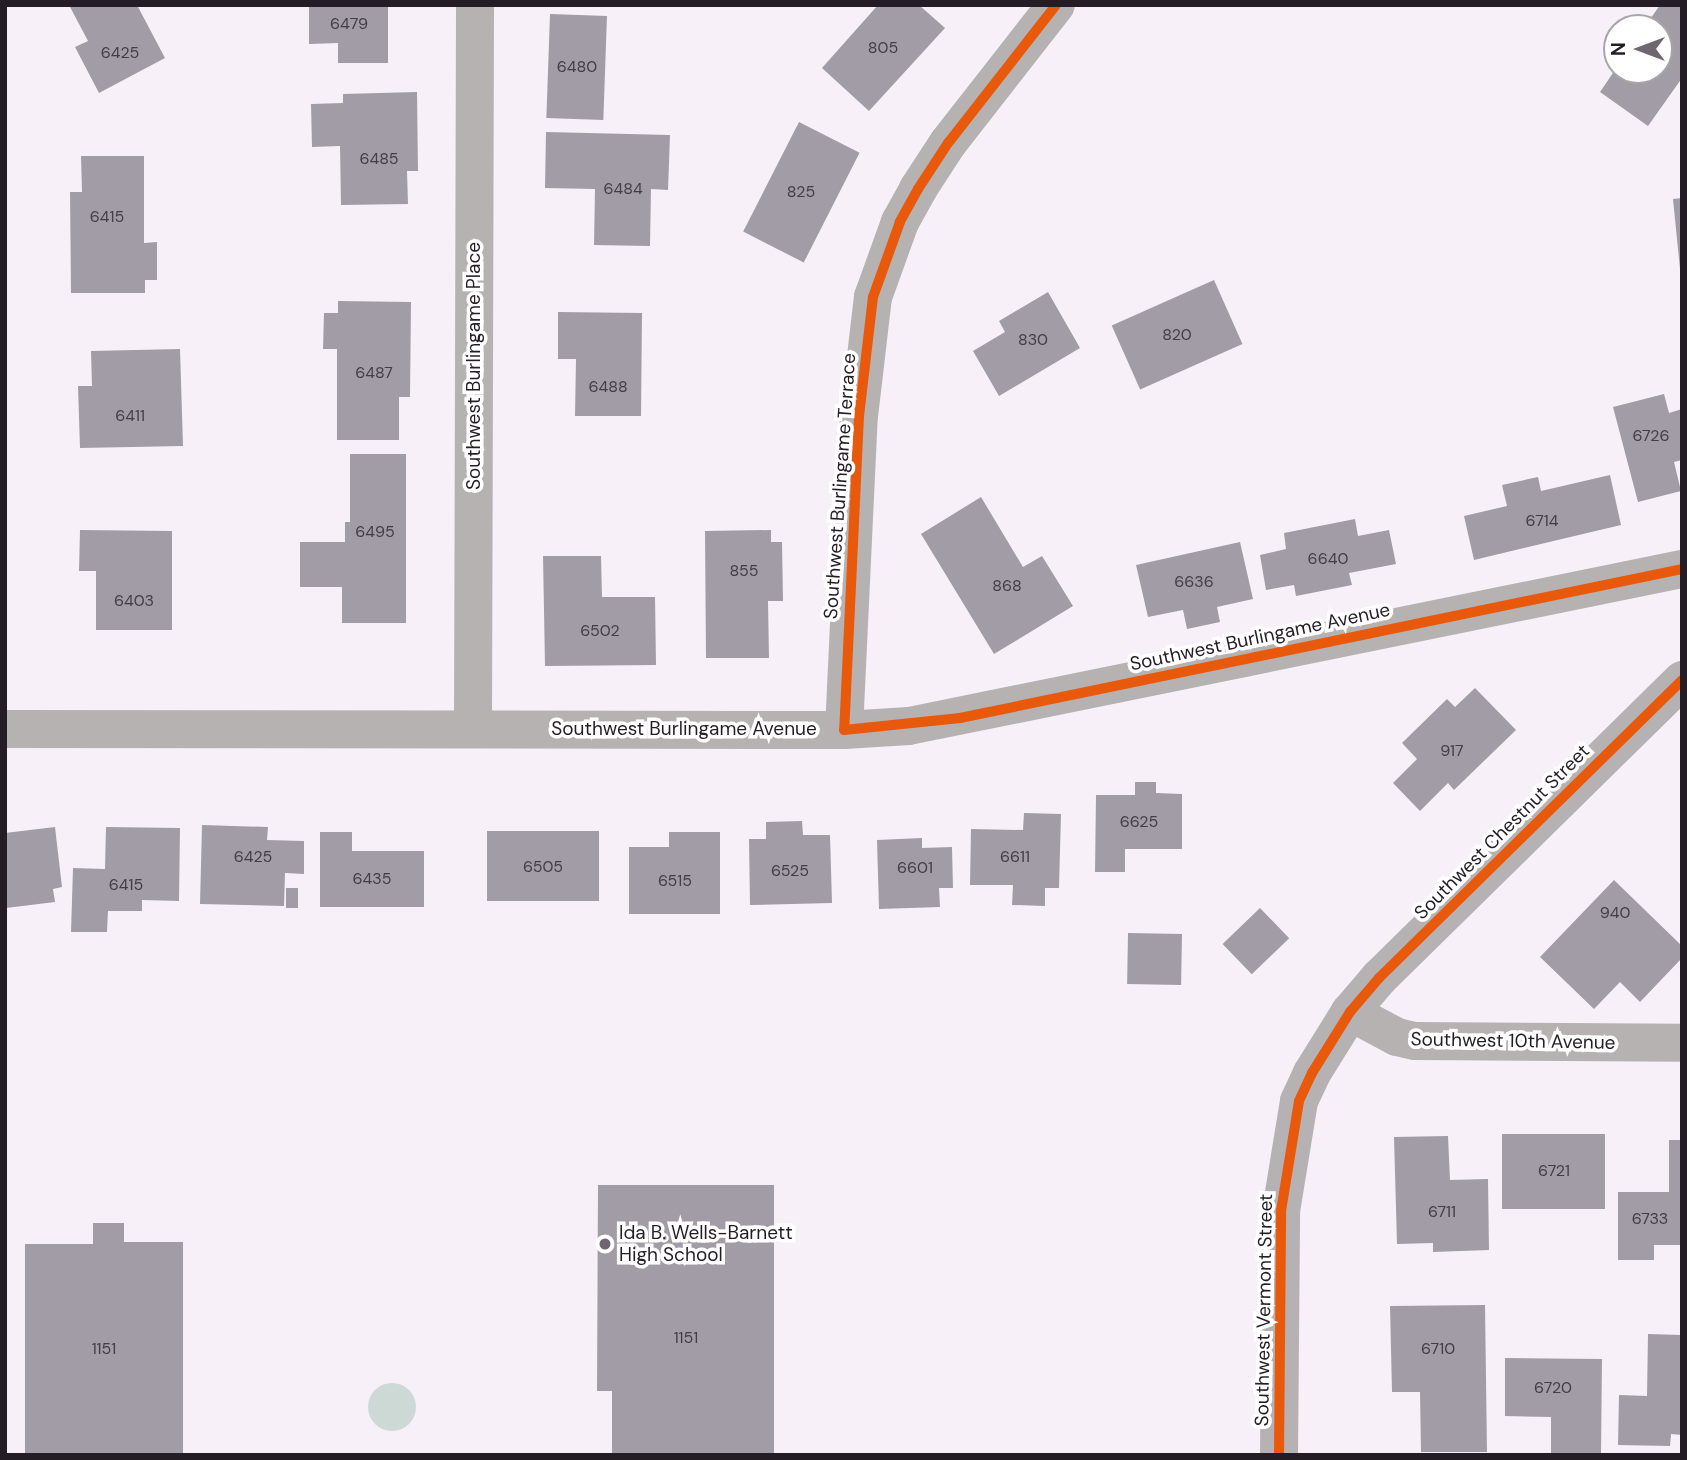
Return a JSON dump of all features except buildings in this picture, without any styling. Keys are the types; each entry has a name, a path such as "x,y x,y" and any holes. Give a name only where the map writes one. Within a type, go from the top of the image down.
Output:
{"street":[{"name":"Southwest Burlingame Place","path":"473,728 475,5"},
{"name":"Southwest Burlingame Terrace","path":"844,730 859,416 873,297 900,222 918,189 1056,5"},
{"name":"Southwest Burlingame Avenue","path":"5,729 844,730 960,718 1682,569"},
{"name":"Southwest Chestnut Street","path":"1350,1012 1682,680"},
{"name":"Southwest 10th Avenue","path":"1350,1012 1397,1037 1415,1041 1682,1043"},
{"name":"Southwest Vermont Street","path":"1279,1455 1278,1273 1285,1170 1299,1101 1350,1012"}],"shaded area":[{"path":"392,1383 409,1390 416,1407 409,1424 392,1431 375,1424 368,1407 375,1390"}],"cycle path":[{"path":"1056,5 948,143 918,189 900,222 873,297 859,416 844,730 960,718 1682,569"},
{"path":"1279,1455 1281,1211 1299,1101 1312,1073 1350,1012 1379,978 1682,680"}],"place":[{"name":"Ida B. Wells-Barnett High School","path":"605,1244"}]}
